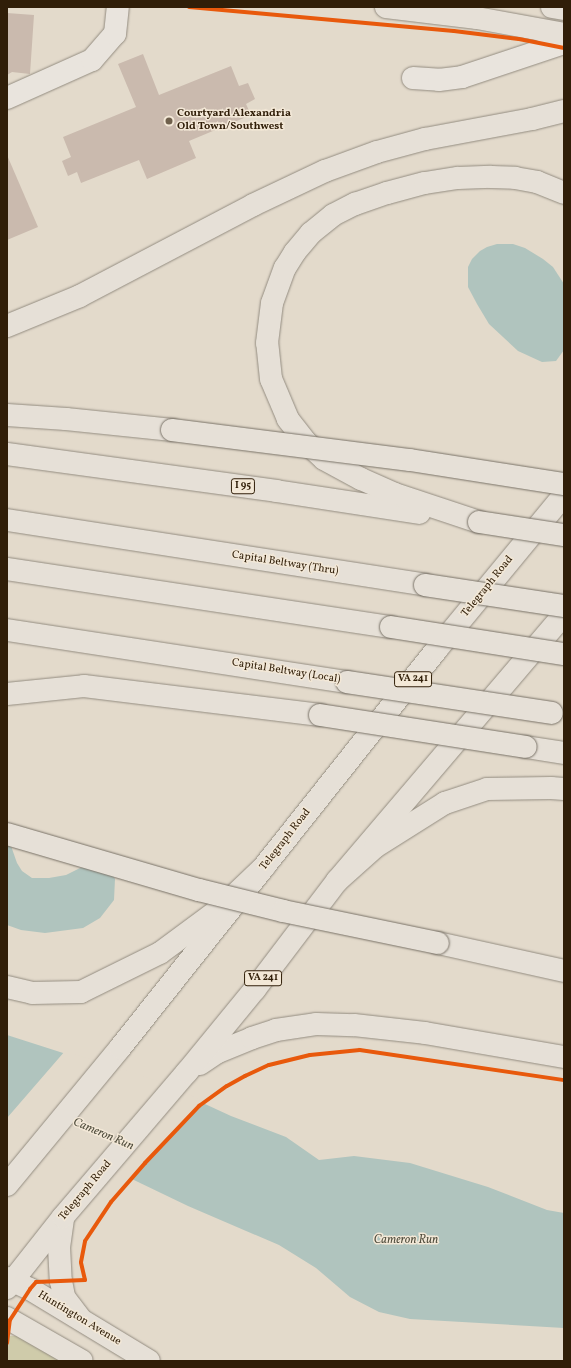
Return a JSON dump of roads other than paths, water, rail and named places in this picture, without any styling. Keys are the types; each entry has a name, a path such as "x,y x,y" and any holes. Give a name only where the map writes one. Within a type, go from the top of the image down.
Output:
{"main road":[{"path":"386,7 477,18 564,34"},
{"path":"552,7 564,10"},
{"path":"7,326 80,296 253,205 325,171 377,152 425,139 532,119 564,111"},
{"path":"479,522 395,494 361,480 324,459 305,441 288,419 271,379 267,343 272,303 285,268 311,233 333,215 355,204 387,193 425,183 458,178 515,178 537,182 564,193"},
{"path":"7,415 66,419 172,430 410,460 564,484"},
{"name":"I 95","path":"7,454 276,491 564,535"},
{"name":"Telegraph Road","path":"7,1185 120,1048 432,655 564,495"},
{"name":"Capital Beltway (Thru)","path":"7,520 564,606"},
{"path":"7,570 564,654"},
{"name":"Telegraph Road","path":"9,1282 51,1249 63,1218 187,1072 255,989 337,881 564,614"},
{"name":"Capital Beltway (Local)","path":"7,630 558,714"},
{"path":"7,694 84,686 320,715 564,753"},
{"path":"337,881 375,847 445,803 487,789 551,788 564,790"},
{"path":"7,834 198,890 282,911 564,971"},
{"path":"7,986 32,993 81,992 160,953 222,908 265,866"},
{"path":"438,943 564,962"},
{"path":"187,1072 218,1052 252,1038 276,1030 316,1024 354,1024 425,1033 564,1057"},
{"path":"51,1249 61,1281 64,1297 82,1321"},
{"name":"Huntington Avenue","path":"9,1282 82,1321 149,1361"},
{"path":"7,1318 82,1361"}],"lane":[{"path":"7,98 92,60 115,34 118,7"},
{"path":"413,78 439,80 462,77 564,43"}],"water":[{"path":"497,244 513,244 525,248 553,267 564,284 564,350 556,361 542,362 518,351 489,324 468,287 468,267 472,259 480,251"},
{"path":"7,840 10,843 17,863 22,871 32,878 49,878 66,875 90,865 110,870 115,879 114,900 100,918 83,928 45,933 21,930 7,925"},
{"name":"Cameron Run","path":"7,1035 166,1086 231,1116 286,1137 319,1160 354,1156 410,1163 488,1187 547,1210 564,1213 564,1328 410,1319 379,1312 350,1297 316,1268 279,1245 188,1206 7,1119"}],"place":[{"name":"Courtyard Alexandria Old Town/Southwest","path":"169,121"}]}
